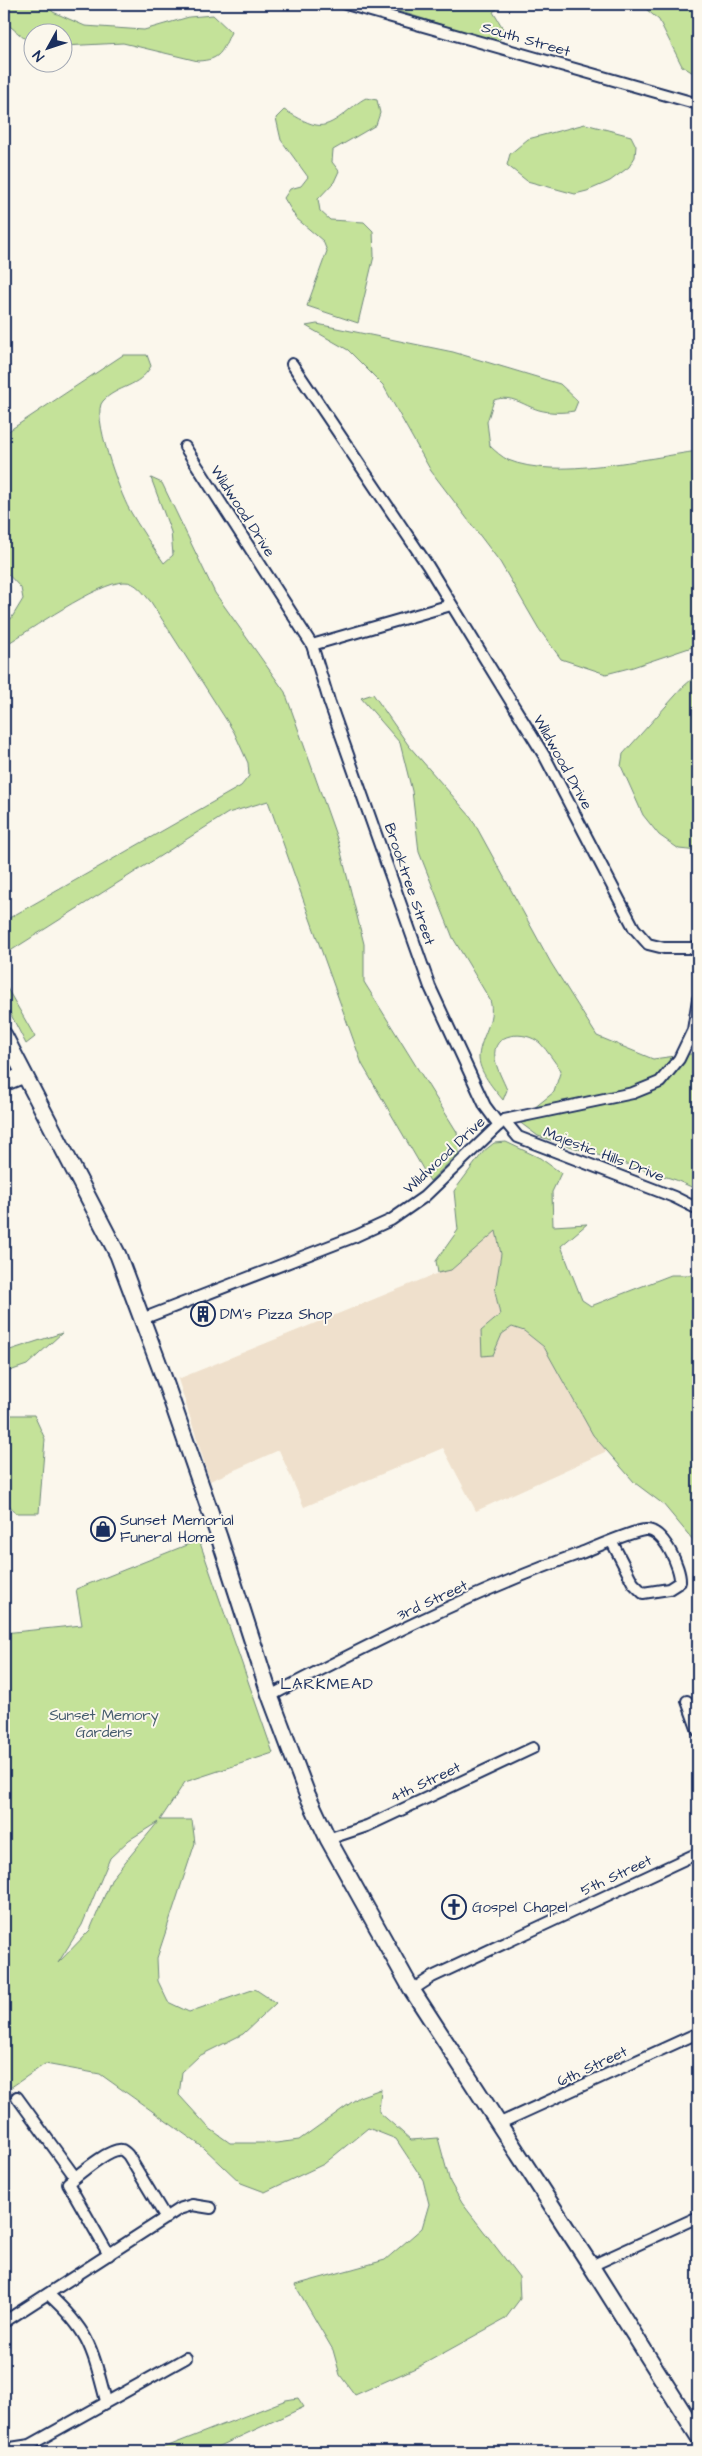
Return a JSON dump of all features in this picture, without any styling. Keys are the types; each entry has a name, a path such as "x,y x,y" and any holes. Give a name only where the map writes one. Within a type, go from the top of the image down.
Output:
{"main road":[{"path":"4,1035 118,1255 219,1537 233,1587 270,1696 307,1794 328,1839 412,1990 591,2266 698,2436"},
{"path":"4,1083 24,1075"}],"street":[{"name":"South Street","path":"346,4 698,104"},
{"name":"Wildwood Drive","path":"292,364 451,605 545,757 634,928 648,944 664,948 698,948"},
{"name":"Wildwood Drive","path":"185,447 312,645"},
{"path":"312,645 451,605"},
{"name":"Brooktree Street","path":"312,645 329,701 430,987 484,1106 501,1122"},
{"name":"Wildwood Drive","path":"142,1319 356,1236 391,1220 424,1197 501,1122 633,1093 660,1082 679,1059 689,1037 698,999"},
{"name":"Majestic Hills Drive","path":"501,1122 518,1137 674,1196 698,1210"},
{"name":"3rd Street","path":"270,1696 470,1598 561,1560 645,1530 655,1531 662,1538 681,1574 680,1582 669,1589 643,1593 633,1584 612,1542"},
{"path":"686,1701 698,1731"},
{"name":"4th Street","path":"328,1839 367,1826 533,1748"},
{"name":"5th Street","path":"412,1990 432,1977 698,1853"},
{"name":"6th Street","path":"498,2124 698,2033"},
{"path":"17,2097 75,2177"},
{"path":"109,2255 68,2182 99,2159 116,2150 122,2150 128,2155 166,2218"},
{"path":"4,2322 166,2218 192,2205 211,2208"},
{"path":"591,2266 698,2217"},
{"path":"48,2294 73,2316 86,2334 106,2401"},
{"path":"4,2449 30,2445 186,2358"}],"shaded area":[{"path":"496,1230 501,1254 495,1291 500,1315 481,1331 493,1355 502,1334 512,1327 524,1331 544,1347 593,1435 607,1451 476,1511 443,1448 304,1507 279,1450 210,1481 178,1379 438,1273 451,1270"}],"green space":[{"path":"4,4 47,4 53,12 85,26 144,30 189,17 213,15 231,32 220,53 212,59 198,61 123,43 72,46 72,22 22,22 22,36 4,21"},
{"path":"376,4 503,4 493,12 506,33 497,42"},
{"path":"640,4 698,4 698,76 682,66 659,20"},
{"path":"366,98 377,100 380,113 376,125 333,150 332,162 339,171 334,182 318,199 320,211 330,220 364,222 373,231 374,256 358,323 307,306 327,251 323,241 296,218 284,198 290,189 301,186 308,177 281,140 276,118 284,110 308,123 322,125 335,120"},
{"path":"585,124 631,136 636,146 635,157 629,167 610,181 575,194 527,181 507,165 510,154 528,139"},
{"path":"317,324 453,352 560,384 578,401 574,411 548,412 512,399 494,400 487,422 490,446 508,460 528,466 576,468 602,466 698,451 698,645 606,674 561,659 539,629 500,562 431,471 383,385 348,350 306,326"},
{"path":"123,355 147,355 151,366 134,383 109,396 103,401 100,408 103,436 119,487 133,516 164,563 173,555 171,532 151,478 162,483 215,593 285,692 339,844 364,944 364,982 457,1132 459,1153 430,1181 362,1064 268,801 228,813 4,955 4,921 241,786 249,776 248,763 234,732 151,602 132,584 124,582 113,584 81,598 4,646 4,623 11,619 23,599 21,588 4,570 4,434"},
{"path":"698,674 698,851 679,849 659,835 643,815 621,766 623,754 684,686"},
{"path":"373,694 409,746 471,817 551,963 597,1036 653,1059 698,1053 698,1190 676,1180 538,1136 518,1121 554,1092 561,1070 543,1046 534,1039 518,1035 504,1038 498,1043 495,1049 495,1058 507,1090 503,1100 487,1080 479,1062 479,1056 490,1021 490,1000 453,938 419,852 412,791 400,743 361,698"},
{"path":"4,983 35,1037 26,1044 4,1001"},
{"path":"506,1142 540,1158 561,1173 552,1192 553,1226 587,1224 561,1246 582,1300 591,1306 671,1275 698,1275 698,1546 663,1504 635,1483 593,1435 544,1347 524,1331 512,1327 502,1334 493,1355 482,1356 481,1331 500,1315 495,1291 501,1254 496,1231 451,1270 438,1273 436,1261 458,1230 454,1191 484,1151 494,1143"},
{"path":"62,1333 27,1365 4,1373 4,1352"},
{"path":"4,1415 34,1415 45,1439 39,1513 15,1513 4,1497"},
{"name":"Sunset Memory Gardens","path":"199,1540 273,1753 185,1782 160,1820 192,1820 195,1843 157,1958 158,1981 168,2002 189,2012 255,1989 276,2003 243,2034 199,2056 182,2072 179,2095 209,2128 230,2143 276,2143 299,2140 359,2097 381,2089 379,2112 411,2140 438,2138 450,2182 462,2203 519,2277 520,2299 505,2319 420,2366 355,2395 340,2375 333,2350 295,2285 385,2260 422,2228 429,2204 423,2180 396,2139 368,2128 324,2164 265,2192 241,2183 204,2148 100,2074 45,2064 4,2092 4,1633 82,1625 76,1589","holes":["158,1822 112,1878 90,1930 58,1963 82,1925 110,1858 129,1840"]},
{"path":"298,2398 304,2407 207,2452 153,2452 286,2400"}],"place":[{"name":"DM's Pizza Shop","path":"203,1314"},
{"name":"Sunset Memorial Funeral Home","path":"103,1529"},
{"name":"Gospel Chapel","path":"454,1907"}],"district":[{"name":"LARKMEAD","path":"327,1683"}]}
